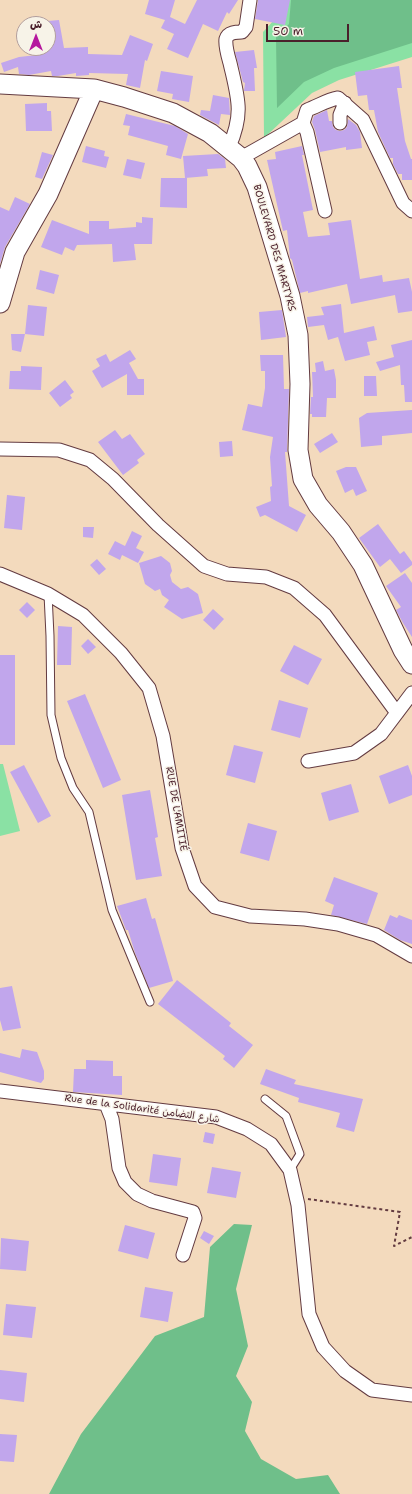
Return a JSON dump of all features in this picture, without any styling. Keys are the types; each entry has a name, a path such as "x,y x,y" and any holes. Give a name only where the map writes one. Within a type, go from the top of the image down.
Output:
{"main road":[{"name":"BOULEVARD DES MARTYRS","path":"0,84 94,89 173,113 210,133 235,153 247,166 257,187 290,296 298,334 300,384 298,450 303,479 318,505 341,532 363,565 403,650 412,664"},
{"path":"0,303 15,252 48,194 94,89"}],"street":[{"path":"250,0 246,27 242,32 231,33 226,40 238,102 235,153 303,124"},
{"path":"325,212 308,132 303,124 307,110 338,98 363,120 403,203 412,212"},
{"path":"340,123 340,115 345,103"},
{"path":"0,449 59,450 90,460 114,479 158,525 204,566 227,574 266,577 294,588 325,615 397,713"},
{"name":"RUE DE L'AMITIÉ","path":"0,574 48,594 83,615 122,653 148,688 163,736 182,848 195,886 215,907 250,916 338,924 376,935 412,956"},
{"path":"308,761 354,753 381,734 412,693"},
{"name":"Rue de la Solidarité شارع التضامن","path":"0,1091 216,1117 247,1128 270,1144 290,1170 296,1197 309,1314 323,1347 345,1371 372,1390 412,1395"},
{"path":"106,1104 112,1119 119,1168 125,1182 137,1194 152,1201 193,1212 195,1218 183,1255"}],"lane":[{"path":"48,594 51,715 61,758 73,788 89,812 112,910 150,1002"},
{"path":"265,1099 286,1116 300,1154 290,1170"}],"path":[{"path":"296,1197 400,1212 394,1246 412,1237"}],"green space":[{"path":"278,0 412,0 412,57 339,80 312,93 264,138 263,32 276,18"},
{"path":"291,0 412,0 412,43 334,68 304,82 277,108 276,37 289,24"},
{"path":"0,764 3,764 20,831 0,836"},
{"path":"234,1224 252,1225 236,1289 248,1346 236,1376 252,1402 245,1431 261,1459 296,1479 328,1475 340,1494 49,1494 81,1434 155,1336 204,1317 210,1247"}],"building":[{"path":"149,0 175,0 170,17 185,24 197,0 238,0 229,14 227,12 218,31 203,24 188,58 167,49 174,34 161,28 165,20 145,14"},
{"path":"258,0 290,0 285,25 255,19"},
{"path":"56,20 59,20 64,48 88,47 88,54 122,55 130,35 153,44 147,61 145,60 140,88 126,85 128,74 89,73 89,75 76,76 76,73 52,76 51,71 29,75 19,74 18,67 4,72 1,63 19,57 56,56"},
{"path":"254,50 257,68 254,68 255,91 244,91 245,83 243,82 235,52"},
{"path":"399,66 402,88 397,88 405,141 412,159 412,180 402,180 402,174 398,174 393,164 393,158 390,158 378,132 374,110 369,110 367,95 358,96 355,72"},
{"path":"161,71 193,76 189,102 172,99 173,94 157,91"},
{"path":"213,95 229,98 230,115 221,114 219,125 200,115 201,110 210,111"},
{"path":"47,103 47,111 51,111 52,131 26,131 25,104"},
{"path":"327,110 329,121 332,121 333,127 336,130 344,130 347,127 348,119 356,125 360,132 362,148 346,150 346,147 320,152 312,122 314,116"},
{"path":"126,114 175,126 188,134 181,159 166,155 168,146 128,135 130,126 123,125"},
{"path":"86,146 105,151 104,156 109,157 106,168 82,162"},
{"path":"302,146 304,155 302,155 313,210 303,212 308,237 330,235 328,223 351,220 360,279 382,275 383,282 409,278 412,292 412,311 398,313 395,295 351,304 347,284 308,293 308,291 300,293 292,260 290,258 287,230 283,231 267,160 276,159 275,152"},
{"path":"42,152 53,155 42,179 35,177"},
{"path":"218,154 225,159 226,168 207,169 208,176 185,178 183,156"},
{"path":"127,159 145,163 141,179 123,175"},
{"path":"161,178 187,178 187,208 160,207"},
{"path":"15,197 30,204 5,247 0,264 0,207 9,211"},
{"path":"142,217 153,218 152,244 134,244 136,260 113,262 112,244 77,245 74,251 65,247 62,255 41,247 52,220 89,234 89,221 109,221 109,229 136,227 136,222 142,223"},
{"path":"40,270 59,275 54,294 36,289"},
{"path":"341,304 344,333 374,326 377,340 367,342 370,355 345,361 338,337 328,340 324,325 308,327 307,317 324,315 321,307"},
{"path":"28,305 47,307 44,336 25,334"},
{"path":"282,310 286,337 261,340 259,312"},
{"path":"11,334 25,334 21,352 12,350"},
{"path":"412,340 412,402 405,402 404,385 401,385 400,365 380,371 376,362 394,357 391,345"},
{"path":"130,350 136,359 129,363 138,379 144,379 144,395 127,395 127,374 102,388 92,371 100,366 96,359 106,354 110,362"},
{"path":"260,355 283,355 284,389 289,389 287,452 285,452 289,506 306,515 297,532 265,515 260,517 256,507 271,501 270,487 272,486 270,457 273,437 242,430 248,404 262,407 265,388 265,371 261,371"},
{"path":"323,361 325,371 334,369 336,380 336,398 327,398 326,417 312,417 312,414 310,414 311,397 313,397 312,372 316,372 315,363"},
{"path":"21,366 42,367 41,390 9,389 10,371 21,371"},
{"path":"364,376 376,376 377,396 364,396"},
{"path":"65,380 74,392 70,395 72,398 60,407 49,393"},
{"path":"412,410 412,433 382,436 382,445 361,447 359,418 367,413"},
{"path":"115,430 122,439 130,434 145,454 137,460 139,463 123,475 98,442"},
{"path":"332,433 338,442 320,453 314,444"},
{"path":"232,441 233,456 220,457 219,442"},
{"path":"346,467 356,467 367,491 356,496 353,489 345,493 336,471"},
{"path":"7,495 25,497 22,530 4,528"},
{"path":"378,524 400,554 404,551 412,562 412,565 401,573 390,559 380,567 359,538"},
{"path":"83,527 94,527 93,538 83,537"},
{"path":"132,531 142,536 136,548 144,552 138,563 122,555 120,560 108,554 115,541 125,546"},
{"path":"161,556 170,563 172,571 170,575 172,582 181,589 188,587 198,594 203,613 182,619 164,607 169,600 162,595 160,589 155,591 145,584 139,563"},
{"path":"97,559 106,569 99,575 90,565"},
{"path":"405,573 412,583 412,637 396,610 401,607 386,586"},
{"path":"27,602 35,610 27,618 19,610"},
{"path":"213,609 224,619 214,630 203,620"},
{"path":"58,626 72,627 71,665 57,665"},
{"path":"88,639 96,647 88,654 81,646"},
{"path":"294,645 322,659 308,685 280,671"},
{"path":"0,655 15,655 15,745 0,745"},
{"path":"85,694 121,780 103,788 67,701"},
{"path":"279,700 308,708 300,738 271,730"},
{"path":"234,745 263,752 255,783 226,775"},
{"path":"24,765 51,816 38,823 10,772"},
{"path":"408,765 412,776 412,795 389,804 379,776"},
{"path":"351,784 359,812 329,821 321,793"},
{"path":"150,790 158,837 155,838 162,876 136,880 122,795"},
{"path":"248,823 277,831 269,861 240,853"},
{"path":"334,877 378,893 367,924 331,915 334,905 325,901"},
{"path":"146,898 152,919 155,918 173,981 149,988 135,953 128,930 126,930 117,906"},
{"path":"390,915 397,918 399,915 412,920 412,944 400,940 384,930"},
{"path":"177,980 231,1023 229,1026 253,1045 234,1068 223,1059 225,1056 158,1004"},
{"path":"12,986 21,1028 3,1031 0,1020 0,988"},
{"path":"22,1049 37,1052 44,1071 44,1079 41,1083 0,1072 0,1053 20,1058"},
{"path":"86,1060 113,1061 113,1076 122,1076 122,1095 73,1092 74,1069 86,1069"},
{"path":"266,1069 296,1080 294,1084 363,1099 354,1132 336,1127 340,1113 298,1102 299,1098 260,1084"},
{"path":"205,1132 215,1134 213,1144 203,1142"},
{"path":"153,1154 181,1158 177,1186 149,1182"},
{"path":"212,1167 241,1172 236,1198 207,1193"},
{"path":"125,1225 155,1233 148,1259 118,1251"},
{"path":"204,1231 214,1236 209,1244 200,1238"},
{"path":"1,1238 29,1241 26,1271 0,1269"},
{"path":"145,1287 173,1292 168,1322 140,1317"},
{"path":"6,1304 36,1307 32,1338 3,1335"},
{"path":"0,1370 27,1373 24,1402 0,1399"},
{"path":"0,1434 17,1435 14,1462 0,1461"}]}
